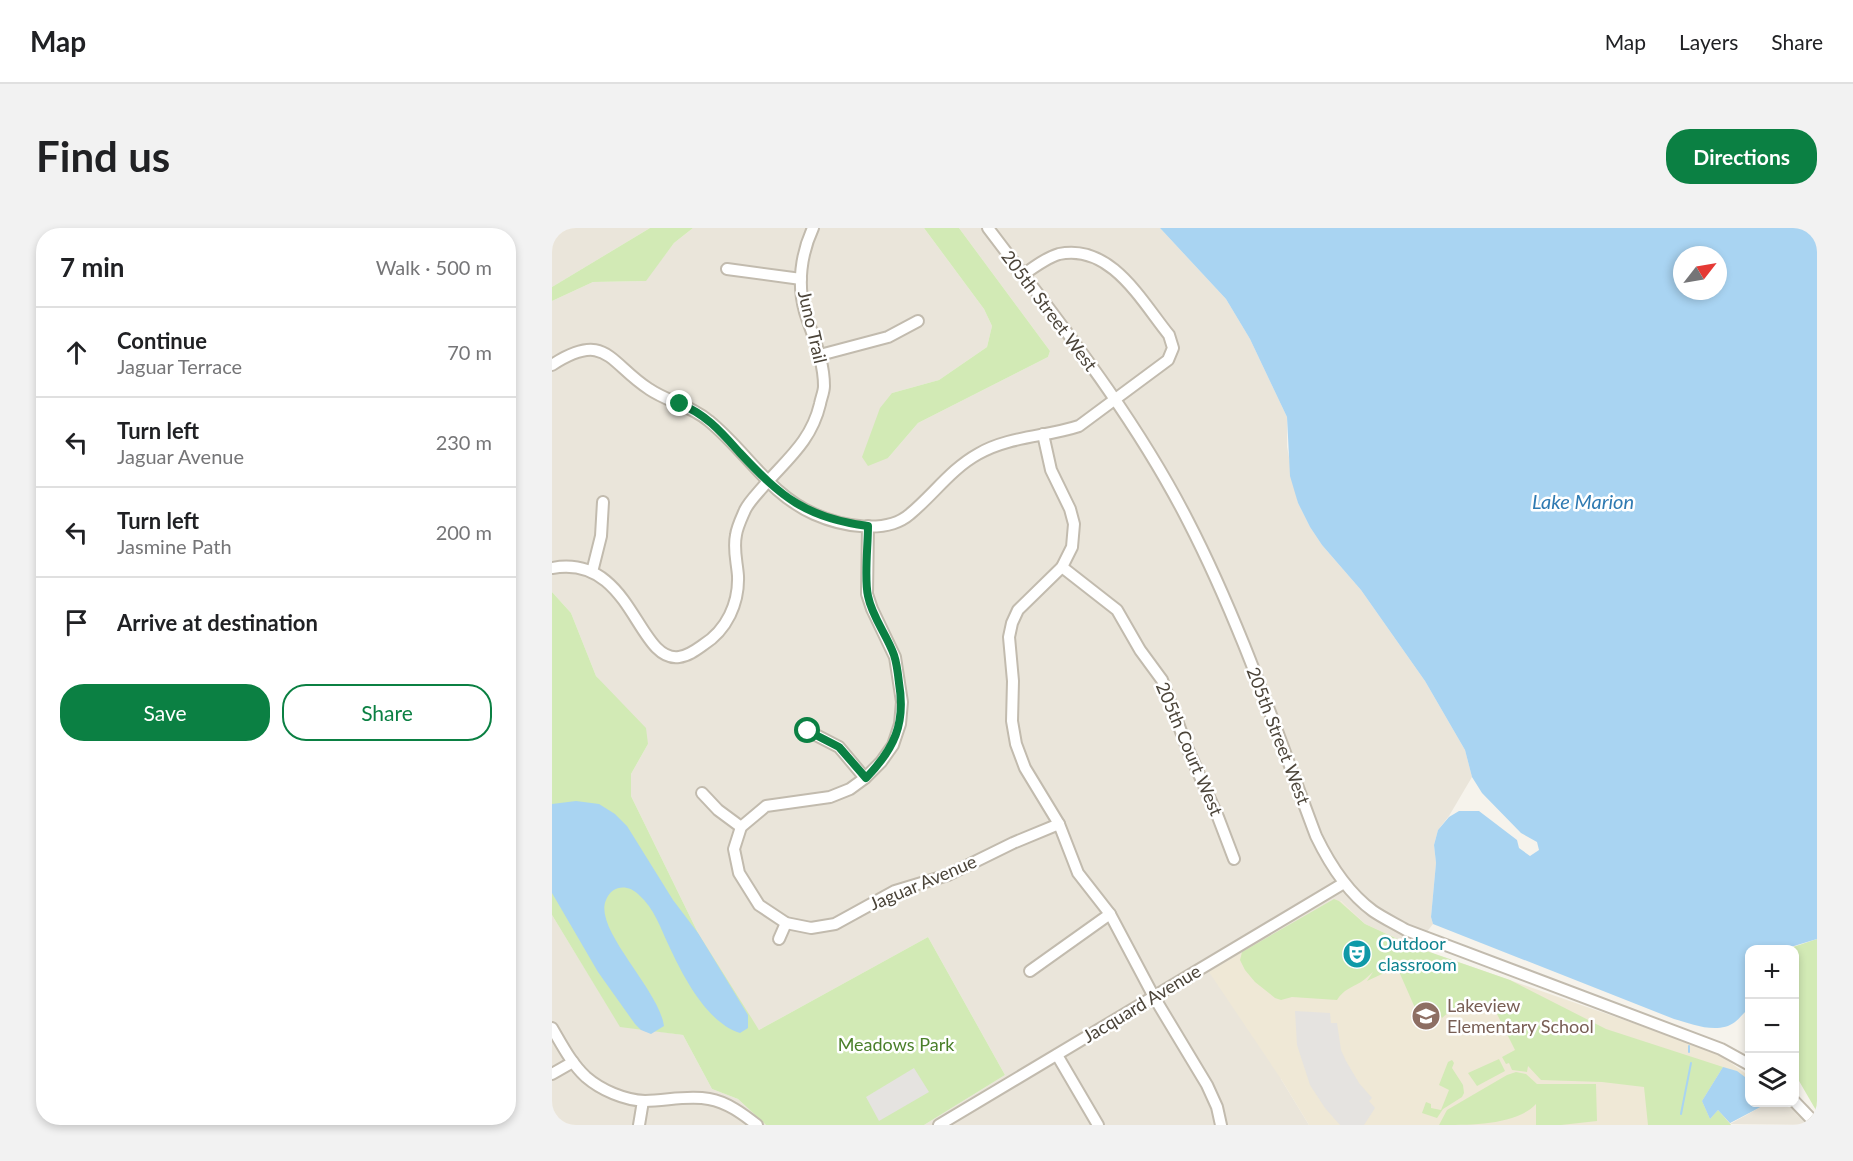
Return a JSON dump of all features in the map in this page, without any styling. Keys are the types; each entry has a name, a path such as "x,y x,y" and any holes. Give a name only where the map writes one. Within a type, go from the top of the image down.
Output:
{"street":[{"name":"Juno Trail","path":"592,572 616,590 660,653 675,658 689,654 715,636 729,616 738,588 735,558 736,534 746,507 802,446 816,421 824,388 820,355 805,310 801,279 803,255 813,228"},
{"name":"205th Street West","path":"988,228 1116,400 1160,470 1187,519 1216,577 1316,836 1328,861 1344,883 1373,911 1406,930 1721,1049 1745,1063"},
{"path":"552,364 579,351 591,350 610,356 646,388 686,406 710,421 767,482 789,500 814,514 842,523 868,526 889,524 909,516 947,475 979,453 1006,442 1079,426 1168,360 1173,348 1169,335 1118,272 1096,257 1078,253 1059,254 1023,275"},
{"path":"727,269 801,279"},
{"path":"820,355 888,337 918,321"},
{"path":"1043,434 1051,470 1070,509 1074,524 1072,547 1062,567 1018,610 1012,623 1009,637 1013,681 1012,722 1016,744 1025,768 1059,824 1078,873 1110,914 1154,997 1207,1086 1217,1107 1221,1125"},
{"path":"552,568 570,567 592,572 601,536 603,502"},
{"path":"702,793 718,810 741,827 766,806 830,796 850,789 866,778 881,762 892,745 900,724 902,702 895,657 867,594 868,526"},
{"name":"205th Court West","path":"1062,567 1117,610 1140,650 1162,680 1186,745 1234,859"},
{"path":"808,731 839,747 866,778"},
{"name":"Jaguar Avenue","path":"741,827 734,849 739,873 759,905 786,923 811,928 835,924 895,891 948,875 1013,843 1059,824"},
{"name":"Jacquard Avenue","path":"939,1125 1344,883"},
{"path":"1030,971 1110,914"},
{"path":"780,939 786,923"},
{"path":"552,1028 573,1062 586,1077 603,1089 622,1097 644,1101 688,1097 711,1099 738,1110 757,1125"},
{"path":"1057,1055 1098,1125"},
{"path":"552,1074 573,1062"},
{"path":"639,1125 644,1101"},
{"path":"1799,1106 1817,1125"}],"shaded area":[{"path":"552,228 650,228 552,287"},
{"path":"693,228 924,228 984,309 992,326 987,347 939,380 892,393 888,458 918,423 1048,357 1050,351 959,228 1160,228 1226,299 1250,339 1287,417 1287,447 1298,503 1310,527 1322,545 1361,590 1425,681 1465,750 1472,777 1438,830 1434,845 1436,863 1431,917 1433,924 1415,947 1365,924 1341,901 1281,1079 1309,1125 924,1125 1005,1075 928,937 759,1030 748,1015 698,933 631,796 631,774 648,744 596,676 571,613 552,592 552,301 593,282 645,281 674,243"},
{"name":"Lakeview Elementary School","path":"1334,899 1341,901 1365,924 1415,947 1716,1052 1745,1073 1745,1107 1760,1107 1730,1123 1731,1125 1309,1125 1209,972"},
{"path":"552,915 620,1026 683,1035 712,1089 738,1099 766,1125 552,1125"},
{"path":"1295,1011 1330,1013 1331,1023 1337,1023 1341,1050 1359,1083 1372,1098 1369,1101 1375,1108 1364,1125 1340,1125 1310,1085 1297,1045"},
{"path":"914,1068 929,1092 879,1121 866,1097"},
{"path":"1799,1097 1817,1117 1817,1125 1730,1124 1761,1107 1799,1107"}],"green space":[{"path":"650,228 693,228 674,243 646,281 593,282 552,301 552,287"},
{"path":"924,228 959,228 1050,351 1048,357 918,423 888,458 868,466 862,457 880,408 892,393 939,380 987,347 992,326 984,309"},
{"name":"Meadows Park","path":"552,592 571,613 596,676 646,728 648,744 631,774 631,796 698,933 759,1030 928,937 1005,1075 924,1125 766,1125 738,1099 712,1089 683,1035 620,1027 552,915"},
{"path":"1334,899 1365,924 1415,947 1510,980 1606,1029 1723,1067 1702,1101 1710,1119 1718,1110 1731,1125 1648,1125 1644,1087 1602,1082 1541,1080 1528,1066 1527,1072 1512,1070 1509,1063 1506,1064 1502,1057 1515,1050 1492,1004 1465,1011 1450,1008 1450,1011 1442,1018 1437,1008 1419,1017 1397,967 1367,981 1373,972 1363,981 1345,991 1337,1000 1292,997 1281,1000 1275,998 1255,982 1245,970 1240,960 1242,952"},
{"path":"1817,939 1817,1112 1799,1081 1799,945"},
{"path":"1499,1059 1505,1071 1477,1086 1468,1073"},
{"path":"1452,1060 1454,1063 1452,1068 1463,1085 1462,1097 1443,1109 1437,1118 1422,1113 1426,1102 1431,1104 1431,1108 1441,1110 1449,1090 1439,1085 1448,1062"},
{"path":"1516,1072 1526,1074 1537,1084 1596,1084 1597,1121 1536,1125 1536,1104 1528,1111 1505,1120 1478,1124 1439,1125 1447,1110"}],"water":[{"name":"Lake Marion","path":"1160,228 1817,228 1817,939 1797,945 1745,945 1745,1013 1735,1022 1721,1028 1713,1028 1674,1019 1433,924 1431,917 1436,863 1434,845 1438,830 1449,817 1459,811 1479,811 1517,840 1519,848 1530,856 1539,850 1537,842 1521,833 1482,793 1472,777 1465,750 1425,681 1361,590 1322,545 1310,527 1298,503 1290,476 1287,417 1250,339 1226,299"},
{"path":"576,801 599,804 615,814 627,826 673,900 698,933 748,1015 748,1028 740,1033 728,1028 707,1009 681,971 649,906 635,891 621,888 612,891 606,900 605,912 609,927 660,1011 664,1026 651,1034 641,1030 635,1024 598,972 552,893 552,804"},
{"path":"1723,1067 1737,1071 1745,1077 1745,1107 1760,1107 1730,1123 1718,1110 1710,1119 1702,1101"}],"waterway":[{"path":"1689,1046 1689,1052"},
{"path":"1681,1114 1691,1063"}],"place":[{"name":"Outdoor classroom","path":"1357,954"},
{"name":"Lakeview Elementary School","path":"1426,1016"}],"route":[{"path":"680,404 710,421 767,482 789,500 814,514 842,523 868,526 867,594 895,657 902,702 900,724 892,745 881,762 866,778 839,747 808,731"}]}
